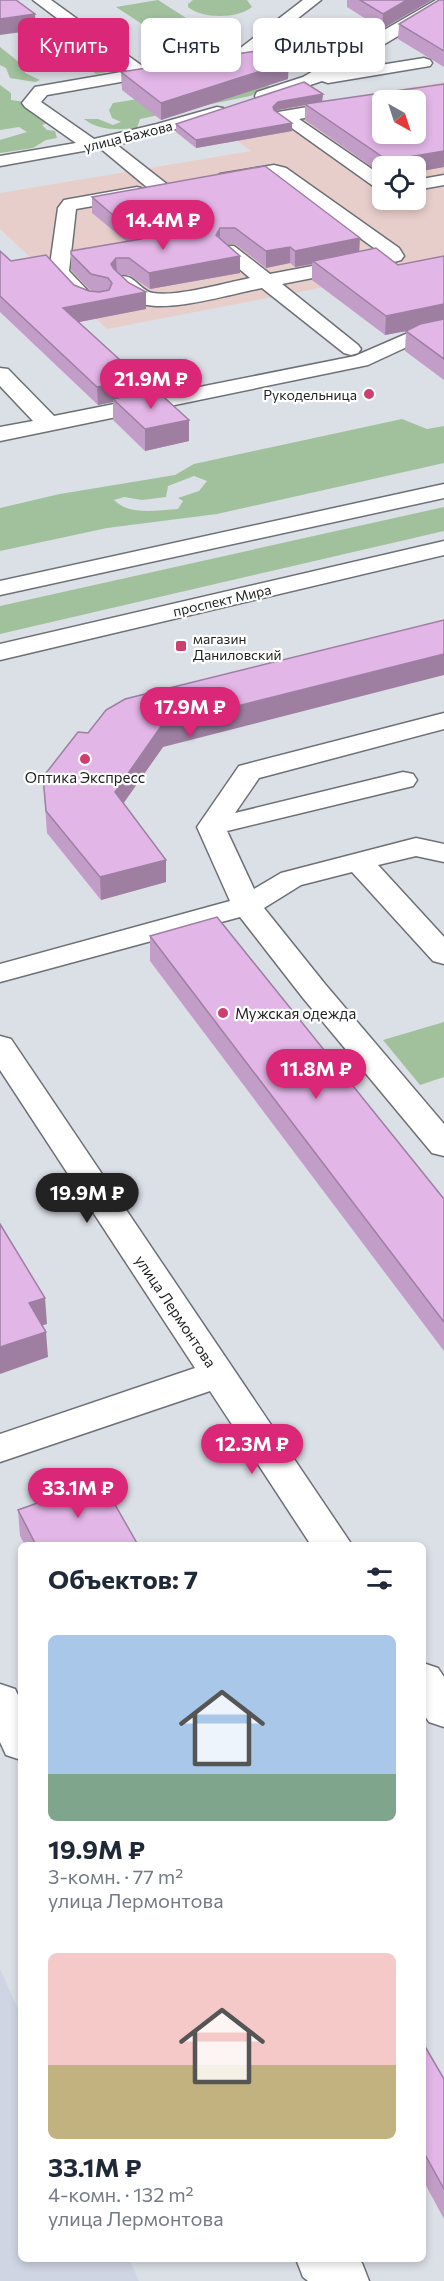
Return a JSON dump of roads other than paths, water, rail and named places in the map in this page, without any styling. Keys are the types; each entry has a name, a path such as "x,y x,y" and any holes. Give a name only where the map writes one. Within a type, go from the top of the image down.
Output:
{"street":[{"path":"161,189 98,145 31,103 41,91 239,57 314,0"},
{"path":"44,2 142,74"},
{"path":"44,2 69,2"},
{"name":"улица Бажова","path":"0,161 98,145 141,135 309,81 444,2"},
{"path":"424,14 444,23"},
{"path":"309,81 424,63"},
{"path":"309,81 357,86 366,96 284,116 372,177"},
{"path":"124,281 146,299 159,300 394,256 392,252 280,172 265,171 207,181"},
{"path":"426,183 444,180"},
{"path":"101,301 84,298 59,272 68,208 71,204 184,185"},
{"path":"227,250 351,349"},
{"path":"0,434 283,370 351,349 425,334 362,361 283,370 181,381"},
{"path":"0,374 49,424"},
{"path":"0,588 444,491"},
{"name":"проспект Мира","path":"0,652 444,548"},
{"path":"211,827 249,772 444,721"},
{"path":"211,827 403,780"},
{"path":"211,827 246,906 314,991 444,1145"},
{"path":"0,973 246,906 291,879 416,847 444,853"},
{"path":"359,862 444,955"},
{"name":"улица Лермонтова","path":"0,1046 330,1542"},
{"path":"0,1448 218,1374"},
{"path":"426,1684 444,1709"},
{"path":"0,1701 18,1736"},
{"path":"324,2262 344,2281"}],"place":[{"name":"Рукодельница","path":"369,394"},
{"name":"магазин Даниловский","path":"181,646"},
{"name":"Оптика Экспресс","path":"85,759"},
{"name":"Мужская одежда","path":"223,1013"}]}
